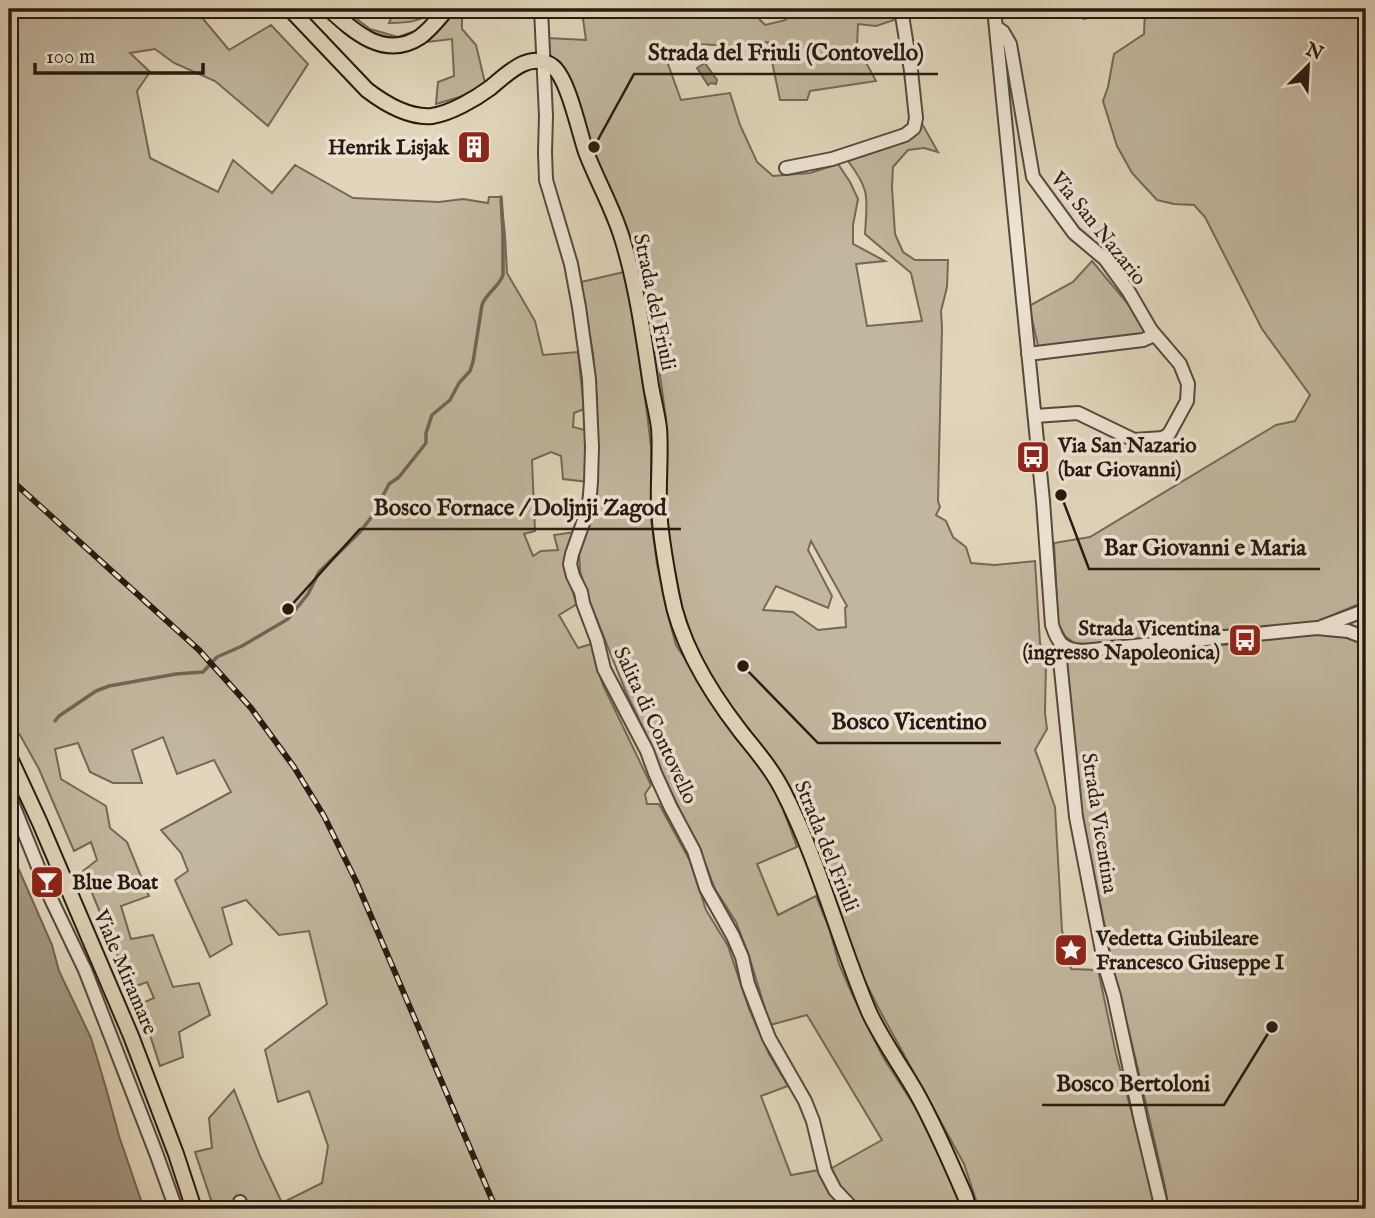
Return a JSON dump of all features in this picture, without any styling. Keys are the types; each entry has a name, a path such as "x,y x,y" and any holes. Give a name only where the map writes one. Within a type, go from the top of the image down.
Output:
{"main road":[{"path":"290,9 367,90 379,99 409,113 432,116 446,112 489,89 521,64 544,61"},
{"path":"329,9 364,37 389,46 401,46 421,36 447,9"},
{"name":"Strada del Friuli","path":"544,61 551,64 562,78 587,155 616,222 627,256 659,428 659,508 671,599 680,627 690,654 712,690 767,764 782,789 800,826 852,972 872,1018 929,1115 969,1209"},
{"name":"Viale Miramare","path":"9,756 131,1036 194,1209"}],"street":[{"name":"Salita di Contovello","path":"541,9 546,180 571,264 589,379 591,482 589,506 570,564 573,576 597,639 604,669 647,751 654,773 694,851 706,888 733,936 769,1038 805,1101 813,1121 825,1171 835,1190 853,1209"},
{"path":"786,169 832,159 905,135 914,128 916,118 911,71 901,9"},
{"name":"Via San Nazario","path":"994,9 1035,416 1052,625 1062,645"},
{"name":"Via San Nazario","path":"996,27 1003,32 1010,44 1032,177 1074,233 1105,259 1129,292 1151,330 1180,364 1188,384 1187,401 1169,433 1163,438 1134,440 1078,413 1035,416"},
{"path":"1028,354 1143,340 1152,336 1151,330"},
{"path":"1317,628 1366,610"},
{"path":"1062,645 1071,650 1082,651 1317,628 1348,631 1366,638"},
{"name":"Strada Vicentina","path":"1062,645 1060,660 1076,817 1105,966 1163,1209"},
{"path":"9,795 51,899 85,970 161,1159 176,1209"}],"shaded area":[{"path":"9,9 195,9 229,50 271,25 308,64 268,126 215,81 174,63 155,49 130,53 150,72 137,91 150,158 218,192 233,160 272,193 295,165 353,198 439,202 463,199 488,203 489,197 501,197 507,273 535,321 543,355 578,352 584,409 574,413 573,427 585,430 589,482 563,479 561,456 551,452 532,460 535,531 524,534 533,556 541,551 558,550 554,535 575,532 567,552 566,568 577,604 559,615 578,648 594,643 595,661 603,685 651,785 645,794 647,804 659,804 690,861 706,910 728,946 749,1009 769,1054 788,1086 761,1096 791,1175 819,1170 826,1187 842,1209 244,1209 244,1199 237,1196 235,1209 214,1209 195,1152 212,1148 209,1118 234,1090 282,1203 322,1183 328,1146 309,1091 278,1102 265,1050 327,1004 309,931 279,935 246,900 222,908 232,944 210,957 175,880 188,871 181,853 161,830 231,792 214,760 177,774 163,737 132,750 142,783 113,783 90,772 78,743 55,749 61,779 106,806 110,828 127,842 149,896 121,906 131,939 153,935 173,987 199,983 210,1015 179,1032 183,1057 160,1066 140,1004 154,998 147,982 131,988 83,871 97,860 91,842 74,851 39,769 9,720 9,666 12,662 9,658"},
{"path":"340,9 346,9 370,29 398,37 412,32 397,40 380,35 360,26"},
{"path":"395,9 435,9 414,21 389,23"},
{"path":"456,9 468,9 462,13 462,29 476,45 486,87 436,104 438,82 454,76 452,39 427,42"},
{"path":"750,9 765,25 786,20 790,9 861,9 878,11 897,19 876,26 858,24 857,46 876,81 810,91 807,100 780,100 768,42 735,46 696,44 668,64 681,100 730,93 740,125 757,162 773,176 810,173 838,164 858,199 853,244 885,261 856,264 867,326 922,321 911,273 865,234 866,195 861,180 848,161 905,142 917,134 921,122 938,152 924,148 908,150 893,167 892,187 895,234 903,252 915,260 948,260 947,287 941,311 940,507 936,515 946,521 953,537 966,547 971,563 995,565 1035,561 1040,643 1046,661 1047,729 1035,750 1055,807 1062,930 1071,969 1098,970 1116,1054 1150,1181 1154,1209 979,1209 964,1164 853,957 791,790 768,754 729,704 698,654 683,610 671,553 665,496 666,419 659,368 642,295 548,56 547,38 586,40 582,12 547,11","holes":["811,541 847,606 846,627 818,630 793,612 763,610 776,586 828,608 832,596 808,550"]},
{"path":"1082,9 1123,9 1084,19"},
{"path":"1145,9 1366,9 1366,485 1361,488 1366,494 1366,601 1317,622 1087,644 1074,643 1065,636 1058,623 1054,543 1090,537 1276,425 1295,421 1310,395 1262,329 1205,217 1194,205 1157,200 1132,173 1117,146 1103,101 1114,54 1144,34"},
{"path":"705,63 717,80 716,84 708,85 697,68"},
{"path":"1092,261 1128,304 1145,331 1144,335 1039,350 1029,306 1073,282"},
{"path":"624,272 631,301 651,447 651,519 657,564 676,645 763,766 781,804 797,847 757,864 778,915 816,896 852,994 883,1057 917,1110 958,1195 961,1209 859,1209 838,1184 832,1168 882,1140 807,1015 770,1025 736,922 715,889 662,773 589,600 580,571 579,553 595,511 597,399 593,354 581,282"},
{"path":"1317,634 1348,636 1366,642 1366,1209 1169,1209 1113,967 1075,779 1067,661"},
{"path":"9,847 52,945 59,971 91,1038 119,1136 144,1209 9,1209"}],"waterway":[{"path":"55,721 96,691 109,686 203,672 217,657 288,619 308,594 319,572 360,532 373,515 389,484 399,477 426,443 432,415 450,400 459,383 470,371 482,305 503,275 501,197"}],"railway":[{"path":"9,478 199,650 251,708 294,767 324,816 356,881 496,1209"}],"place":[{"name":"Henrik Lisjak","path":"474,147"},
{"name":"Strada del Friuli (Contovello)","path":"594,147"},
{"name":"Via San Nazario (bar Giovanni)","path":"1033,457"},
{"name":"Bar Giovanni e Maria","path":"1061,495"},
{"name":"Bosco Fornace / Doljnji Zagod","path":"288,609"},
{"name":"Strada Vicentina (ingresso Napoleonica)","path":"1245,640"},
{"name":"Bosco Vicentino","path":"743,666"},
{"name":"Blue Boat","path":"47,882"},
{"name":"Vedetta Giubileare Francesco Giuseppe I","path":"1071,950"},
{"name":"Bosco Bertoloni","path":"1272,1027"}]}
